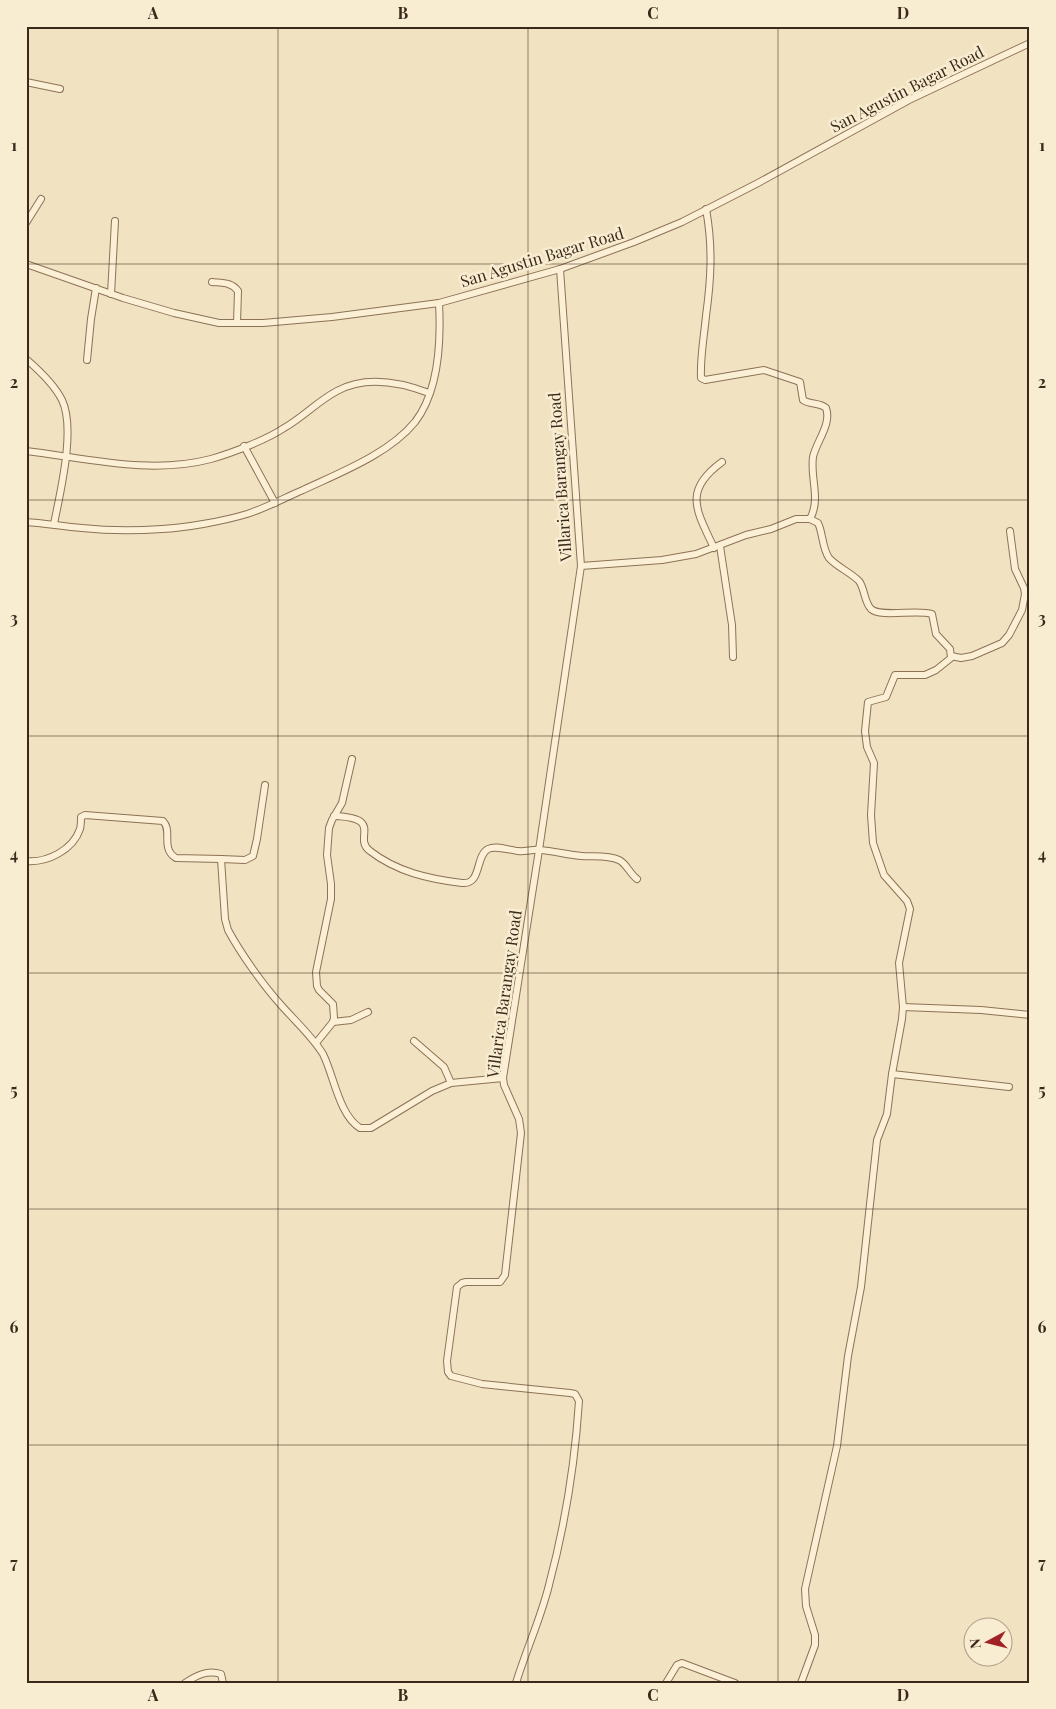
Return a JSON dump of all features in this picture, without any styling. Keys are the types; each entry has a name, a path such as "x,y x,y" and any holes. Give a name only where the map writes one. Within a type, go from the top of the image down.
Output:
{"street":[{"name":"San Agustin Bagar Road","path":"26,264 111,294 174,313 219,323 264,323 332,317 439,303 560,269 634,242 706,209 909,100 1030,43"},
{"path":"26,82 60,89"},
{"path":"26,223 41,199"},
{"path":"706,209 710,230 712,260 701,358 701,378 704,380 758,370 772,371 800,382 803,400 820,404 826,408 827,415 812,462 815,501 810,519"},
{"path":"111,294 115,221"},
{"name":"Villarica Barangay Road","path":"516,1683 549,1588 556,1558 571,1484 579,1401 575,1394 570,1393 482,1384 451,1376 448,1372 447,1361 458,1287 466,1282 500,1282 505,1276 520,1133 519,1120 504,1085 503,1078 581,566 560,269"},
{"path":"212,282 229,284 238,291 237,323"},
{"path":"87,360 96,288"},
{"path":"26,522 81,528 163,530 246,514 338,474 382,451 402,436 416,421 429,392 437,369 440,342 439,303"},
{"path":"26,359 44,375 63,402 67,420 67,456 54,524"},
{"path":"26,451 112,463 151,466 184,464 211,459 283,429 337,390 351,385 390,381 429,392"},
{"path":"244,446 275,503"},
{"path":"722,462 699,485 696,493 700,515 717,547 732,625 733,657"},
{"path":"581,566 662,560 696,554 746,535 776,528 791,520 815,520 819,525 830,559 859,581 872,610 881,613 932,614 936,634 950,650 951,656 946,664 925,675 895,674 886,698 868,702 865,741 874,763 871,815 873,843 884,876 907,901 910,909 899,963 903,1007 902,1019 887,1114 877,1140 861,1286 848,1356 837,1446 805,1589 806,1606 815,1635 815,1645 801,1683"},
{"path":"951,656 961,658 972,656 1002,643 1009,635 1022,610 1025,594 1016,569 1010,532"},
{"path":"316,1043 333,1022 333,1004 319,990 316,972 331,899 327,848 329,828 342,803 352,759"},
{"path":"26,862 46,860 57,855 76,836 79,831 81,817 85,815 163,821 166,824 169,851 176,858 245,860 253,856 256,845 265,785"},
{"path":"334,816 354,818 362,822 366,848 391,865 413,873 466,883 472,880 482,855 490,848 524,852 539,850 589,857 612,858 623,862 629,872 637,879"},
{"path":"221,859 225,919 228,930 280,1004 316,1043 328,1065 338,1094 350,1117 360,1128 371,1128 432,1091 451,1083 503,1078"},
{"path":"903,1007 980,1010 1030,1015"},
{"path":"333,1022 351,1020 368,1012"},
{"path":"414,1041 444,1067 451,1083"},
{"path":"892,1074 1008,1087"},
{"path":"666,1683 677,1665 682,1663 735,1683"},
{"path":"185,1683 201,1673 215,1672 221,1674 223,1683"}]}
